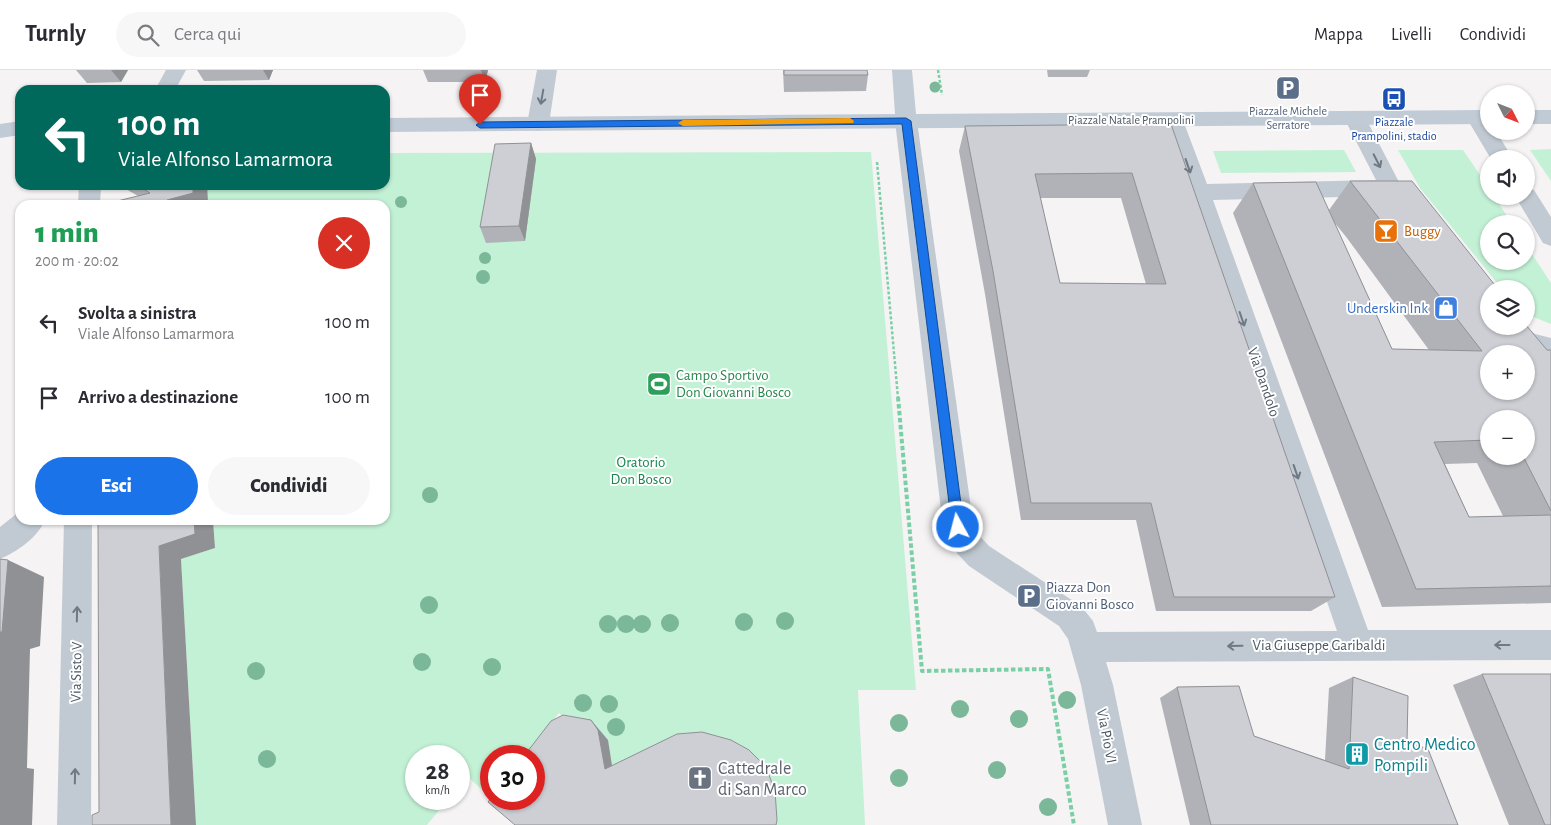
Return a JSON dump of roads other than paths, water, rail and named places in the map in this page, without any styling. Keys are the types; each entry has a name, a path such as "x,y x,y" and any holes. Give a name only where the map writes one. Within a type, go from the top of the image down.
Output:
{"main road":[{"path":"902,70 906,121"},
{"name":"Piazzale Natale Prampolini","path":"390,125 1480,117"},
{"path":"1535,117 1551,117"},
{"path":"0,131 15,129"}],"street":[{"path":"168,85 176,70"},
{"path":"538,124 547,70"},
{"path":"1355,118 1391,188 1421,226"},
{"name":"Via Dandolo","path":"1173,120 1358,644"},
{"path":"906,121 958,527 964,540 979,556 1070,616 1082,632 1086,647"},
{"path":"1197,192 1391,188"},
{"path":"1531,205 1551,237"},
{"path":"1517,335 1528,342 1551,348"},
{"path":"0,545 25,525"},
{"name":"Via Sisto V","path":"74,825 78,525"},
{"name":"Via Giuseppe Garibaldi","path":"1086,647 1358,644 1551,645"},
{"name":"Via Pio VI","path":"1086,647 1097,685 1125,825"}],"place":[{"name":"Piazzale Michele Serratore","path":"1288,88"},
{"name":"Piazzale Prampolini, stadio","path":"1394,99"},
{"name":"Buggy","path":"1386,231"},
{"name":"Underskin Ink","path":"1446,308"},
{"name":"Campo Sportivo Don Giovanni Bosco","path":"659,384"},
{"name":"Piazza Don Giovanni Bosco","path":"1029,596"},
{"name":"Centro Medico Pompili","path":"1357,754"},
{"name":"Cattedrale di San Marco","path":"700,778"}],"park label":[{"name":"Oratorio Don Bosco","path":"641,470"}]}
